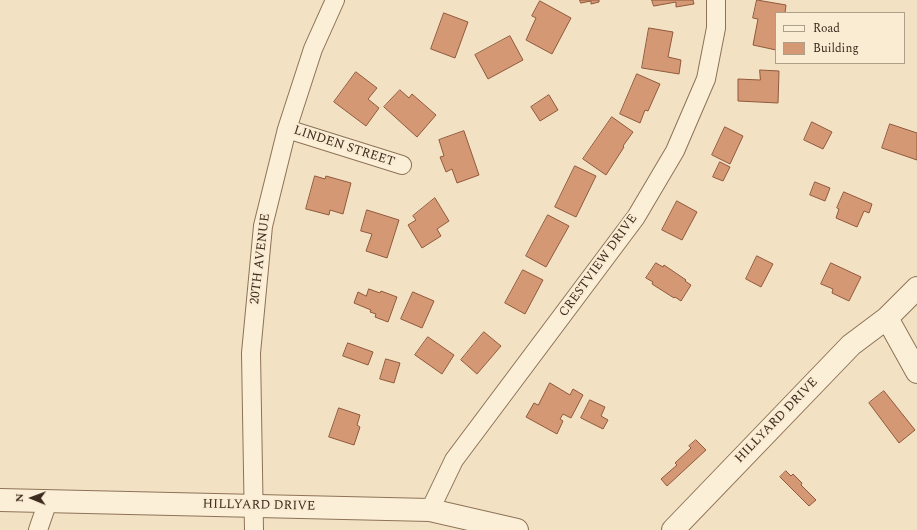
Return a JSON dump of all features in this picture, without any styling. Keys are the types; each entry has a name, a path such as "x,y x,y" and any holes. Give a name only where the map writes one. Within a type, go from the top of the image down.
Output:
{"street":[{"name":"20TH AVENUE","path":"254,530 251,353 263,226 287,129 312,49 335,0"},
{"name":"CRESTVIEW DRIVE","path":"430,510 454,460 636,217 675,151 706,80 716,28 716,0"},
{"name":"LINDEN STREET","path":"287,129 402,165"},
{"name":"HILLYARD DRIVE","path":"673,530 851,345 887,318 917,288"},
{"path":"887,318 917,372"},
{"name":"HILLYARD DRIVE","path":"0,500 430,510 517,530"},
{"path":"38,530 48,501"}],"building":[{"path":"580,0 599,0 599,2 591,4 591,1 581,3"},
{"path":"652,0 693,0 694,4 676,7 676,2 654,6"},
{"path":"757,0 786,5 785,12 775,12 775,50 753,45 758,19 753,18"},
{"path":"540,1 571,18 552,54 526,40 536,18 532,16"},
{"path":"444,13 468,22 455,58 431,49"},
{"path":"649,28 673,32 668,57 681,60 679,74 642,68"},
{"path":"510,36 523,60 488,79 475,55"},
{"path":"760,70 779,71 778,103 738,101 738,79 760,80"},
{"path":"356,72 377,88 368,99 379,108 366,126 334,102"},
{"path":"637,74 660,84 648,111 645,110 640,123 620,114"},
{"path":"400,90 409,98 412,94 436,115 417,137 384,107"},
{"path":"549,95 558,110 540,121 531,107"},
{"path":"612,117 633,132 606,175 583,159"},
{"path":"812,122 832,132 823,149 804,140"},
{"path":"890,124 917,133 917,160 882,148"},
{"path":"725,127 743,136 730,164 712,155"},
{"path":"464,131 479,175 457,183 452,169 446,172 440,157 444,156 439,140"},
{"path":"720,162 730,167 723,181 713,177"},
{"path":"575,166 596,176 576,217 555,207"},
{"path":"315,176 325,179 326,176 351,183 343,214 330,210 329,215 306,209"},
{"path":"815,182 830,188 825,201 810,195"},
{"path":"844,192 872,204 869,213 864,211 857,227 836,218 839,209 837,208"},
{"path":"435,198 449,221 437,229 441,236 422,248 408,225 416,220 413,216"},
{"path":"677,201 697,212 682,240 662,230"},
{"path":"367,210 399,220 387,258 366,251 372,234 361,231"},
{"path":"548,215 569,226 546,267 526,256"},
{"path":"757,256 773,264 761,287 746,279"},
{"path":"656,263 663,267 664,265 691,285 681,301 652,284 653,282 646,278"},
{"path":"831,263 861,277 849,301 832,293 833,289 821,284"},
{"path":"523,270 543,280 525,314 505,303"},
{"path":"369,289 380,293 381,291 397,297 388,322 375,317 376,314 370,312 371,310 354,303 358,292 366,296"},
{"path":"413,292 434,301 422,328 401,319"},
{"path":"484,332 501,346 477,374 461,360"},
{"path":"428,337 454,355 442,374 415,355"},
{"path":"348,343 373,352 368,365 343,356"},
{"path":"386,359 400,363 394,383 380,379"},
{"path":"550,383 570,395 573,389 583,395 571,418 563,414 560,419 563,421 557,434 526,417 534,403 538,405"},
{"path":"884,391 915,430 899,443 869,403"},
{"path":"590,400 605,407 601,416 608,420 603,429 581,418"},
{"path":"339,408 360,415 357,425 360,427 354,445 329,437"},
{"path":"696,440 706,450 667,486 661,479 677,465 675,463 691,448 689,446"},
{"path":"786,471 791,476 793,474 802,483 801,485 816,500 809,506 780,477"}]}
